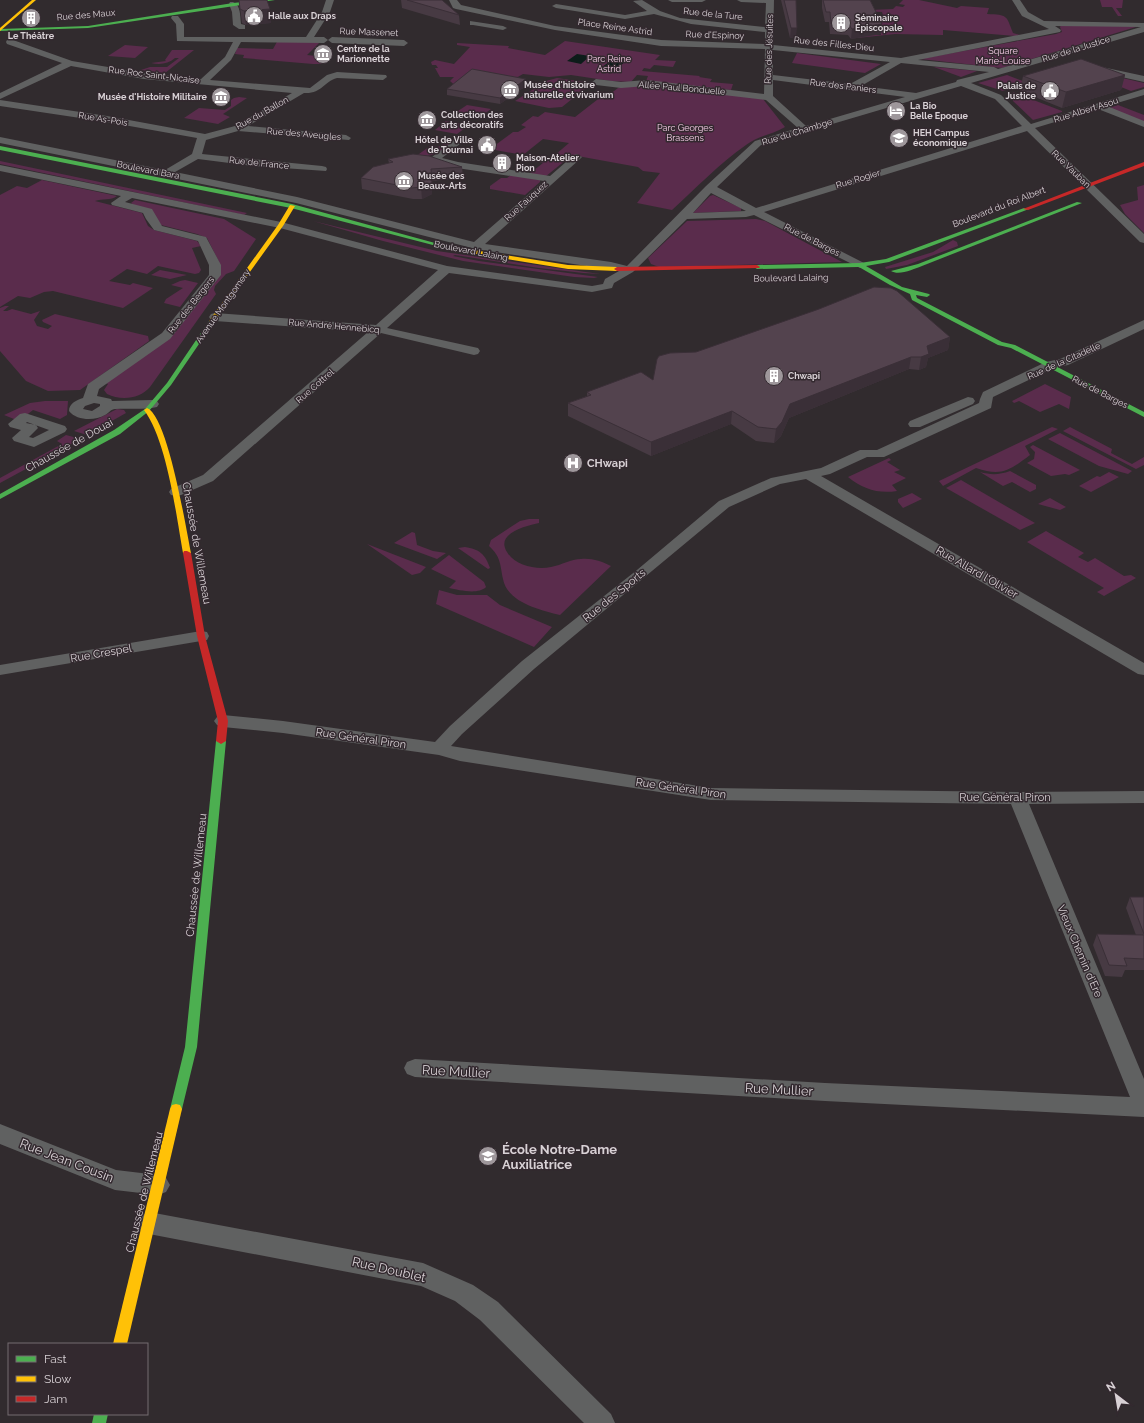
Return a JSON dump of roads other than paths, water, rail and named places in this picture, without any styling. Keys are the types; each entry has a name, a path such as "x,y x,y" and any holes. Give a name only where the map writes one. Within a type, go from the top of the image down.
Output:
{"main road":[{"path":"0,30 34,0"},
{"name":"Rue des Maux","path":"0,30 83,27 175,16 238,2 273,0"},
{"name":"Boulevard Bara","path":"0,148 246,197 289,213"},
{"name":"Boulevard du Roi Albert","path":"861,270 1087,184 1144,164"},
{"path":"878,274 909,269 1111,191"},
{"path":"218,201 244,203 289,213"},
{"path":"241,207 289,213"},
{"name":"Boulevard Lalaing","path":"289,213 452,249 630,275 861,270 878,274"},
{"name":"Boulevard Lalaing","path":"289,213 449,261 487,268 556,277 609,281"},
{"name":"Avenue Montgomery","path":"150,407 169,384 289,213"},
{"name":"Rue de Barges","path":"878,274 900,289 913,294 926,295 932,298"},
{"name":"Rue de Barges","path":"913,294 914,299 920,303 1000,344 1013,346 1144,415"},
{"name":"Rue de Barges","path":"1006,336 1012,339 1013,346"},
{"name":"Chaussée de Willemeau","path":"120,1343 191,1048 224,720 201,636 176,492 159,430 152,416 150,407"},
{"name":"Chaussée de Douai","path":"0,497 117,432 150,407"}],"street":[{"path":"309,39 326,12 330,0"},
{"name":"Place Reine Astrid","path":"453,0 457,6 554,28 661,43"},
{"path":"568,0 552,8 625,18 655,12"},
{"name":"Rue de la Ture","path":"638,0 637,1 640,4 655,12 679,20 770,30"},
{"path":"672,0 702,0"},
{"path":"741,0 770,0"},
{"name":"Rue des Jésuites","path":"770,0 768,97 804,130"},
{"path":"852,87 898,61 1057,30 1025,14 1016,0"},
{"path":"238,2 236,12 237,25 242,27"},
{"path":"493,15 476,24 512,29 537,16"},
{"name":"Rue Massenet","path":"175,16 180,24 180,39 309,39 404,43"},
{"path":"1044,23 1144,25"},
{"name":"Rue Roc Saint-Nicaise","path":"28,28 10,42 70,63 144,76 302,91"},
{"name":"Rue de la Justice","path":"962,83 1144,29"},
{"name":"Place Reine Astrid","path":"533,32 653,50 661,43"},
{"path":"204,81 228,58 239,39"},
{"name":"Rue d'Espinoy","path":"661,43 768,47"},
{"name":"Rue des Filles-Dieu","path":"768,47 898,61"},
{"path":"1058,54 1072,59"},
{"path":"898,61 1003,71"},
{"path":"914,62 962,83"},
{"path":"0,96 70,63"},
{"path":"1093,67 1144,79"},
{"path":"302,91 311,91 316,89 330,77 334,76 382,77"},
{"name":"Rue des Paniers","path":"768,77 919,96"},
{"name":"Allée Paul Bonduelle","path":"596,82 621,84 647,82 768,97"},
{"name":"Rue du Chambge","path":"609,281 630,275 710,188 758,143 962,83"},
{"name":"Rue Vauban","path":"962,83 998,97 1087,184 1092,198 1144,240"},
{"name":"Rue du Ballon","path":"205,137 238,128 302,91"},
{"name":"Rue Albert Asou","path":"1028,127 1144,92"},
{"path":"1114,101 1126,106"},
{"name":"Rue As-Pois","path":"0,103 106,119 205,137"},
{"path":"1098,106 1144,124"},
{"name":"Rue Rogier","path":"684,216 746,214 1028,127"},
{"name":"Rue des Aveugles","path":"238,128 346,138"},
{"path":"167,173 196,156 201,140 205,137"},
{"path":"462,138 435,159 457,165 550,179"},
{"name":"Boulevard Bara","path":"0,140 167,173 289,213"},
{"name":"Rue de France","path":"196,156 322,169"},
{"name":"Rue Fauquez","path":"476,246 550,179 577,157"},
{"path":"0,168 130,194 289,213"},
{"name":"Rue de Barges","path":"710,188 755,211 861,270"},
{"name":"Rue des Bergers","path":"130,194 116,203 148,211 151,219 158,228 202,240 215,265 215,275 166,336 93,387 89,400 99,399 106,402 108,405 150,407"},
{"name":"Boulevard Lalaing","path":"289,213 476,246 611,265 630,275"},
{"name":"Boulevard Lalaing","path":"289,213 446,269 592,289 608,286 609,281"},
{"name":"Rue Cottrel","path":"176,492 208,478 371,337 378,329 446,269"},
{"name":"Rue André Hennebicq","path":"215,317 378,329 474,351"},
{"name":"Rue de la Citadelle","path":"809,475 824,471 866,453 879,454 986,405 988,395 1050,366 1064,362 1144,324"},
{"name":"Rue Allard l'Olivier","path":"809,475 1144,670"},
{"name":"Rue des Sports","path":"439,749 456,730 528,665 642,573 724,504 776,481 809,475"},
{"name":"Rue Crespel","path":"0,670 201,636"},
{"name":"Rue Général Piron","path":"224,720 439,749 460,755 710,794 1016,798 1144,797"},
{"name":"Vieux Chemin d'Ere","path":"1016,798 1144,1106"},
{"name":"Rue Mullier","path":"415,1068 832,1092 1144,1106"},
{"name":"Rue Jean Cousin","path":"0,1134 115,1180 158,1185"},
{"name":"Rue Doublet","path":"149,1223 423,1275 464,1293 489,1311 602,1423"}],"place":[{"name":"Halle aux Draps","path":"254,16"},
{"name":"Le Théâtre","path":"31,18"},
{"name":"Séminaire Épiscopale","path":"841,23"},
{"name":"Centre de la Marionnette","path":"323,54"},
{"name":"Musée d'histoire naturelle et vivarium","path":"510,90"},
{"name":"Palais de Justice","path":"1050,91"},
{"name":"Musée d'Histoire Militaire","path":"221,97"},
{"name":"La Bio Belle Epoque","path":"896,111"},
{"name":"Collection des arts décoratifs","path":"427,120"},
{"name":"HEH Campus économique","path":"899,138"},
{"name":"Hôtel de Ville de Tournai","path":"487,145"},
{"name":"Maison-Atelier Pion","path":"502,163"},
{"name":"Musée des Beaux-Arts","path":"404,181"},
{"name":"Chwapi","path":"774,376"},
{"name":"CHwapi","path":"573,463"},
{"name":"École Notre-Dame Auxiliatrice","path":"488,1156"}],"park label":[{"name":"Square Marie-Louise","path":"1003,56"},
{"name":"Parc Reine Astrid","path":"609,64"},
{"name":"Parc Georges Brassens","path":"685,134"}]}
